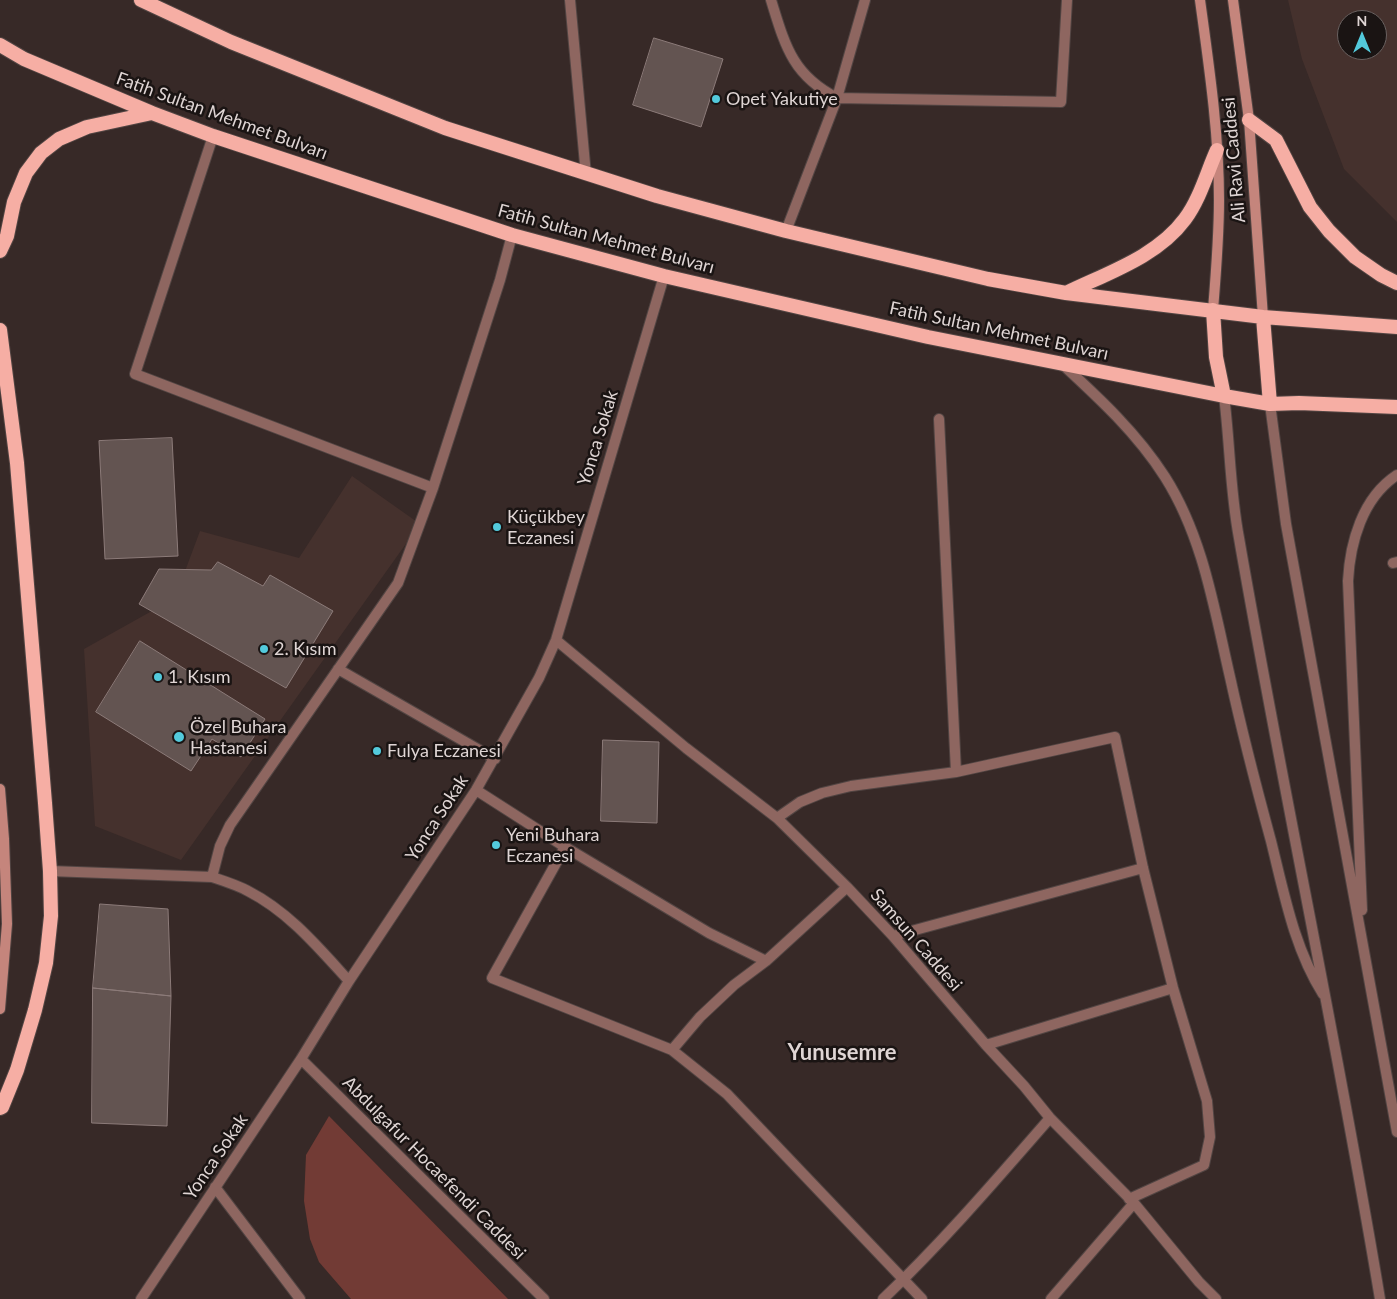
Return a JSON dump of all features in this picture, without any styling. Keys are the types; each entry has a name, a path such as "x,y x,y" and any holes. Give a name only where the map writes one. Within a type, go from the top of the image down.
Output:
{"highway":[{"path":"141,0 240,46 419,118 482,141 586,175 786,231 988,279 1066,293 1263,317 1397,327"},
{"name":"Fatih Sultan Mehmet Bulvarı","path":"0,45 24,58 152,113 213,136 512,235 664,276 928,337 1224,396 1270,404 1299,403 1397,408"},
{"path":"0,251 7,236 14,202 26,173 41,153 60,139 88,127 152,113"},
{"path":"1249,120 1276,140 1310,207 1329,231 1355,257 1381,275 1397,283"},
{"path":"1066,293 1154,249 1170,236 1186,218 1217,150"},
{"path":"1213,310 1215,348 1224,396"},
{"path":"1263,317 1270,404"},
{"path":"0,330 17,463 50,871 51,916 46,963 35,1010 16,1070 0,1108"}],"main road":[{"name":"Ali Ravi Caddesi","path":"1200,0 1217,150 1218,250 1213,310"},
{"name":"Ali Ravi Caddesi","path":"1233,0 1249,120 1263,317"},
{"path":"0,789 7,924 0,1009"}],"street":[{"path":"570,0 586,175"},
{"path":"771,0 790,56 804,75 824,92 837,98 1061,102 1067,0"},
{"path":"786,231 837,98 866,0"},
{"path":"213,136 135,374 434,488"},
{"path":"212,877 220,846 230,825 398,583 434,488 500,280 512,235"},
{"name":"Yonca Sokak","path":"140,1299 301,1059 349,981 476,790 539,678 556,640 664,276"},
{"path":"1060,363 1129,428 1166,478 1184,513 1199,550 1210,588 1242,731 1293,928 1310,974 1326,999"},
{"path":"1224,396 1238,536 1359,1173 1380,1299"},
{"path":"1270,404 1286,524 1397,1132"},
{"path":"939,419 956,772"},
{"path":"1364,951 1351,668 1349,559 1354,537 1363,516 1381,489 1397,475"},
{"name":"Samsun Caddesi","path":"556,640 686,748 777,818 847,887 893,936 1050,1118 1131,1201 1199,1282 1216,1299"},
{"path":"338,669 494,759"},
{"path":"777,818 800,802 822,793 851,786 956,772 1115,737 1143,868 1173,988 1207,1101 1210,1137 1204,1165 1131,1201 1051,1299"},
{"path":"476,790 566,847 709,933 766,961"},
{"path":"566,847 492,978 672,1050 727,1094 922,1299"},
{"path":"893,936 1143,868"},
{"path":"50,871 212,877 247,890 274,906 306,933 349,981"},
{"path":"672,1050 700,1017 734,986 766,961 847,887"},
{"path":"986,1045 1173,988"},
{"name":"Abdulgafur Hocaefendi Caddesi","path":"301,1059 544,1299"},
{"path":"883,1299 992,1184 1050,1118"},
{"path":"215,1187 300,1299"}],"shaded area":[{"path":"1288,0 1397,0 1397,222 1344,169 1302,59"},
{"name":"Özel Buhara Hastanesi","path":"352,476 420,524 181,860 95,826 84,649 175,598 200,531 299,558"},
{"path":"329,1116 508,1299 351,1299 319,1262 310,1239 304,1201 306,1155"}],"building":[{"path":"654,38 723,59 701,127 633,105"},
{"path":"172,438 178,556 105,559 99,441"},
{"name":"2. Kısım","path":"218,562 263,586 270,575 333,611 286,688 139,604 159,569 211,570"},
{"name":"1. Kısım","path":"140,641 265,719 241,757 212,739 191,771 96,712"},
{"path":"603,740 659,742 657,823 601,821"},
{"path":"100,904 168,909 171,996 93,988"},
{"path":"93,988 171,996 167,1126 92,1123"}],"place":[{"name":"Opet Yakutiye","path":"716,99"},
{"name":"Küçükbey Eczanesi","path":"497,527"},
{"name":"2. Kısım","path":"264,649"},
{"name":"1. Kısım","path":"158,677"},
{"name":"Özel Buhara Hastanesi","path":"179,737"},
{"name":"Fulya Eczanesi","path":"377,751"},
{"name":"Yeni Buhara Eczanesi","path":"496,845"}],"district":[{"name":"Yunusemre","path":"842,1053"}]}
